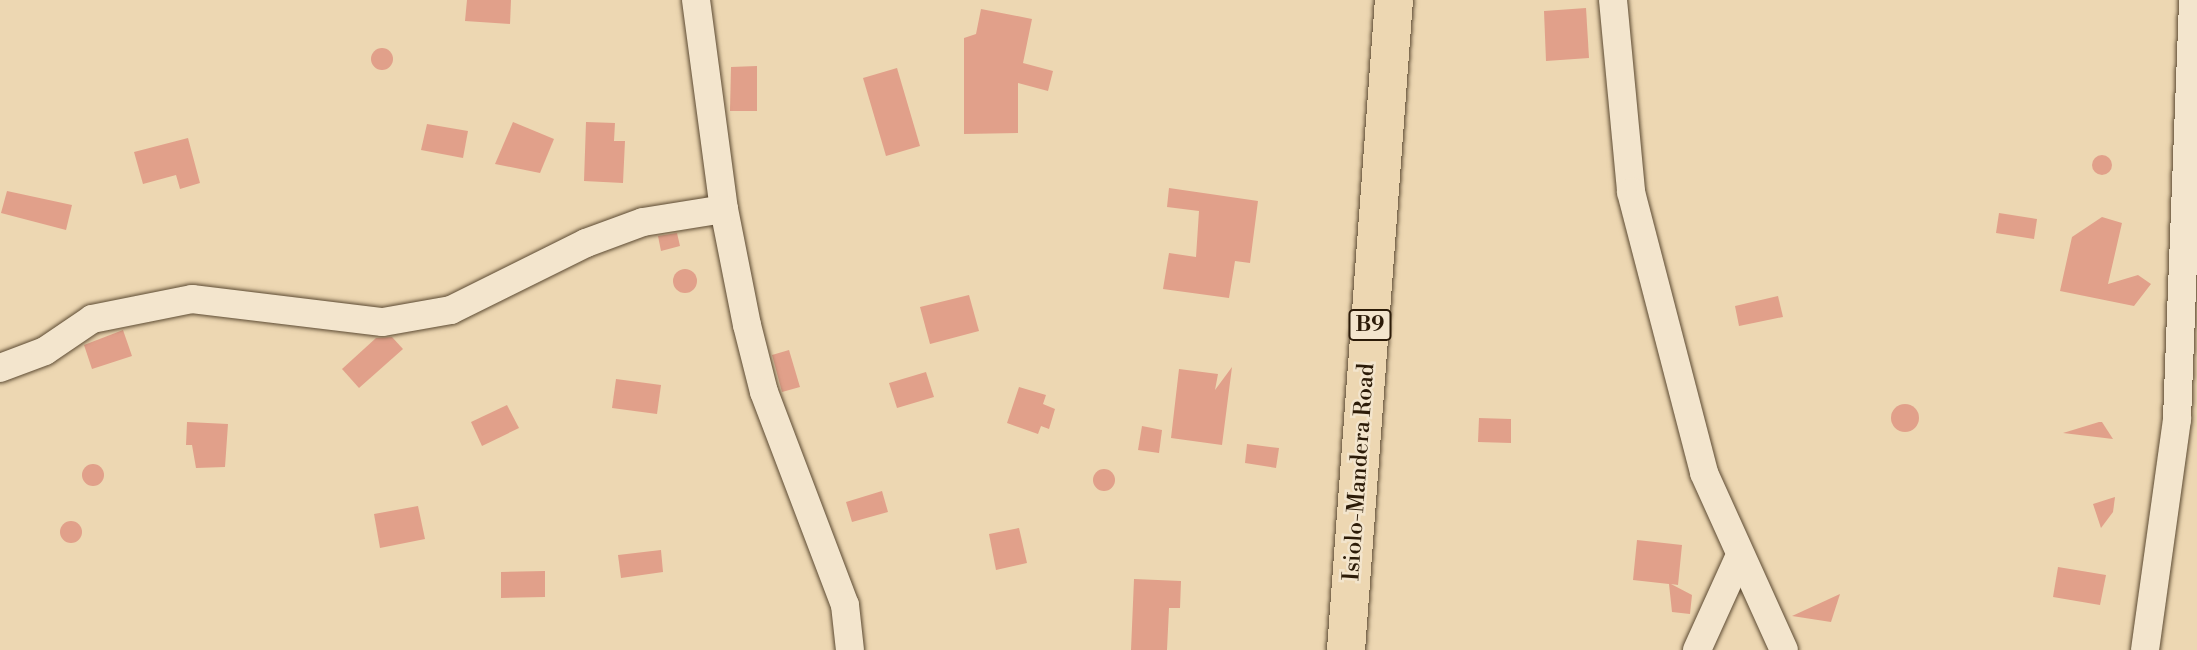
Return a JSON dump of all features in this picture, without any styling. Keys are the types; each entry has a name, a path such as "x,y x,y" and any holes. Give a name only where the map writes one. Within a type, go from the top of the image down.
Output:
{"highway":[{"name":"Isiolo-Mandera Road","path":"1346,650 1394,0"}],"street":[{"path":"696,0 724,209 764,392 845,605 850,650"},
{"path":"1614,0 1631,192 1704,473 1784,650"},
{"path":"2145,650 2177,419 2193,0"},
{"path":"0,368 45,351 92,319 192,299 383,322 451,310 586,243 643,222 724,209"},
{"path":"1697,650 1740,555"}],"building":[{"path":"467,0 511,0 510,24 465,21"},
{"path":"1586,8 1589,58 1546,61 1544,11"},
{"path":"981,9 1032,19 1023,63 1053,71 1048,91 1018,83 1018,133 964,134 964,38 976,34"},
{"path":"382,48 390,51 393,59 390,67 382,70 374,67 371,59 374,51"},
{"path":"757,66 757,111 730,111 731,67"},
{"path":"897,68 920,146 886,156 863,78"},
{"path":"513,122 554,139 540,173 495,164"},
{"path":"586,122 615,123 614,141 625,141 623,183 584,181"},
{"path":"427,124 468,131 463,158 421,150"},
{"path":"188,138 200,183 180,189 176,175 143,184 134,152"},
{"path":"2102,155 2109,158 2112,165 2109,172 2102,175 2095,172 2092,165 2095,158"},
{"path":"1169,188 1258,201 1250,263 1235,261 1229,298 1163,289 1169,253 1196,257 1199,211 1167,207"},
{"path":"7,191 72,205 66,230 1,213"},
{"path":"1999,213 2037,219 2034,239 1996,233"},
{"path":"2102,217 2122,223 2108,284 2138,275 2151,284 2134,306 2060,291 2072,237"},
{"path":"677,233 680,246 661,251 658,236"},
{"path":"685,269 694,272 697,281 694,290 685,293 676,290 673,281 676,272"},
{"path":"969,295 979,331 930,344 920,307"},
{"path":"1778,296 1783,317 1739,326 1735,306"},
{"path":"123,330 132,356 92,369 84,345"},
{"path":"392,337 403,349 359,388 342,369 376,338"},
{"path":"789,350 800,387 782,392 772,355"},
{"path":"1232,367 1222,445 1171,438 1179,369 1218,374 1215,390"},
{"path":"926,372 934,397 897,408 889,383"},
{"path":"616,379 661,385 657,414 612,408"},
{"path":"1019,387 1046,395 1043,404 1055,409 1049,429 1041,426 1038,434 1007,423"},
{"path":"1905,404 1915,408 1919,418 1915,428 1905,432 1895,428 1891,418 1895,408"},
{"path":"507,405 519,428 482,446 471,422"},
{"path":"1479,418 1511,419 1511,443 1478,442"},
{"path":"187,422 228,424 225,467 196,468 192,445 186,445"},
{"path":"2099,422 2102,422 2113,439 2063,433"},
{"path":"1142,426 1162,430 1159,453 1138,450"},
{"path":"1247,444 1279,448 1276,468 1245,463"},
{"path":"93,464 103,471 104,475 97,485 93,486 83,479 82,475 89,465"},
{"path":"1104,469 1114,476 1115,480 1108,490 1104,491 1094,484 1093,480 1100,470"},
{"path":"882,491 888,512 852,522 846,502"},
{"path":"2115,497 2113,512 2101,528 2093,504"},
{"path":"418,506 425,539 380,548 374,514"},
{"path":"71,521 81,528 82,532 75,542 71,543 61,536 60,532 67,522"},
{"path":"1019,528 1027,563 996,570 989,534"},
{"path":"1637,540 1682,545 1678,585 1671,584 1692,595 1690,614 1672,612 1669,584 1633,580"},
{"path":"661,550 663,572 621,578 618,555"},
{"path":"2058,567 2106,575 2100,605 2053,597"},
{"path":"545,571 545,597 501,598 501,572"},
{"path":"1134,579 1181,581 1180,608 1169,608 1167,650 1131,650"},
{"path":"1840,594 1831,622 1792,616"}]}
